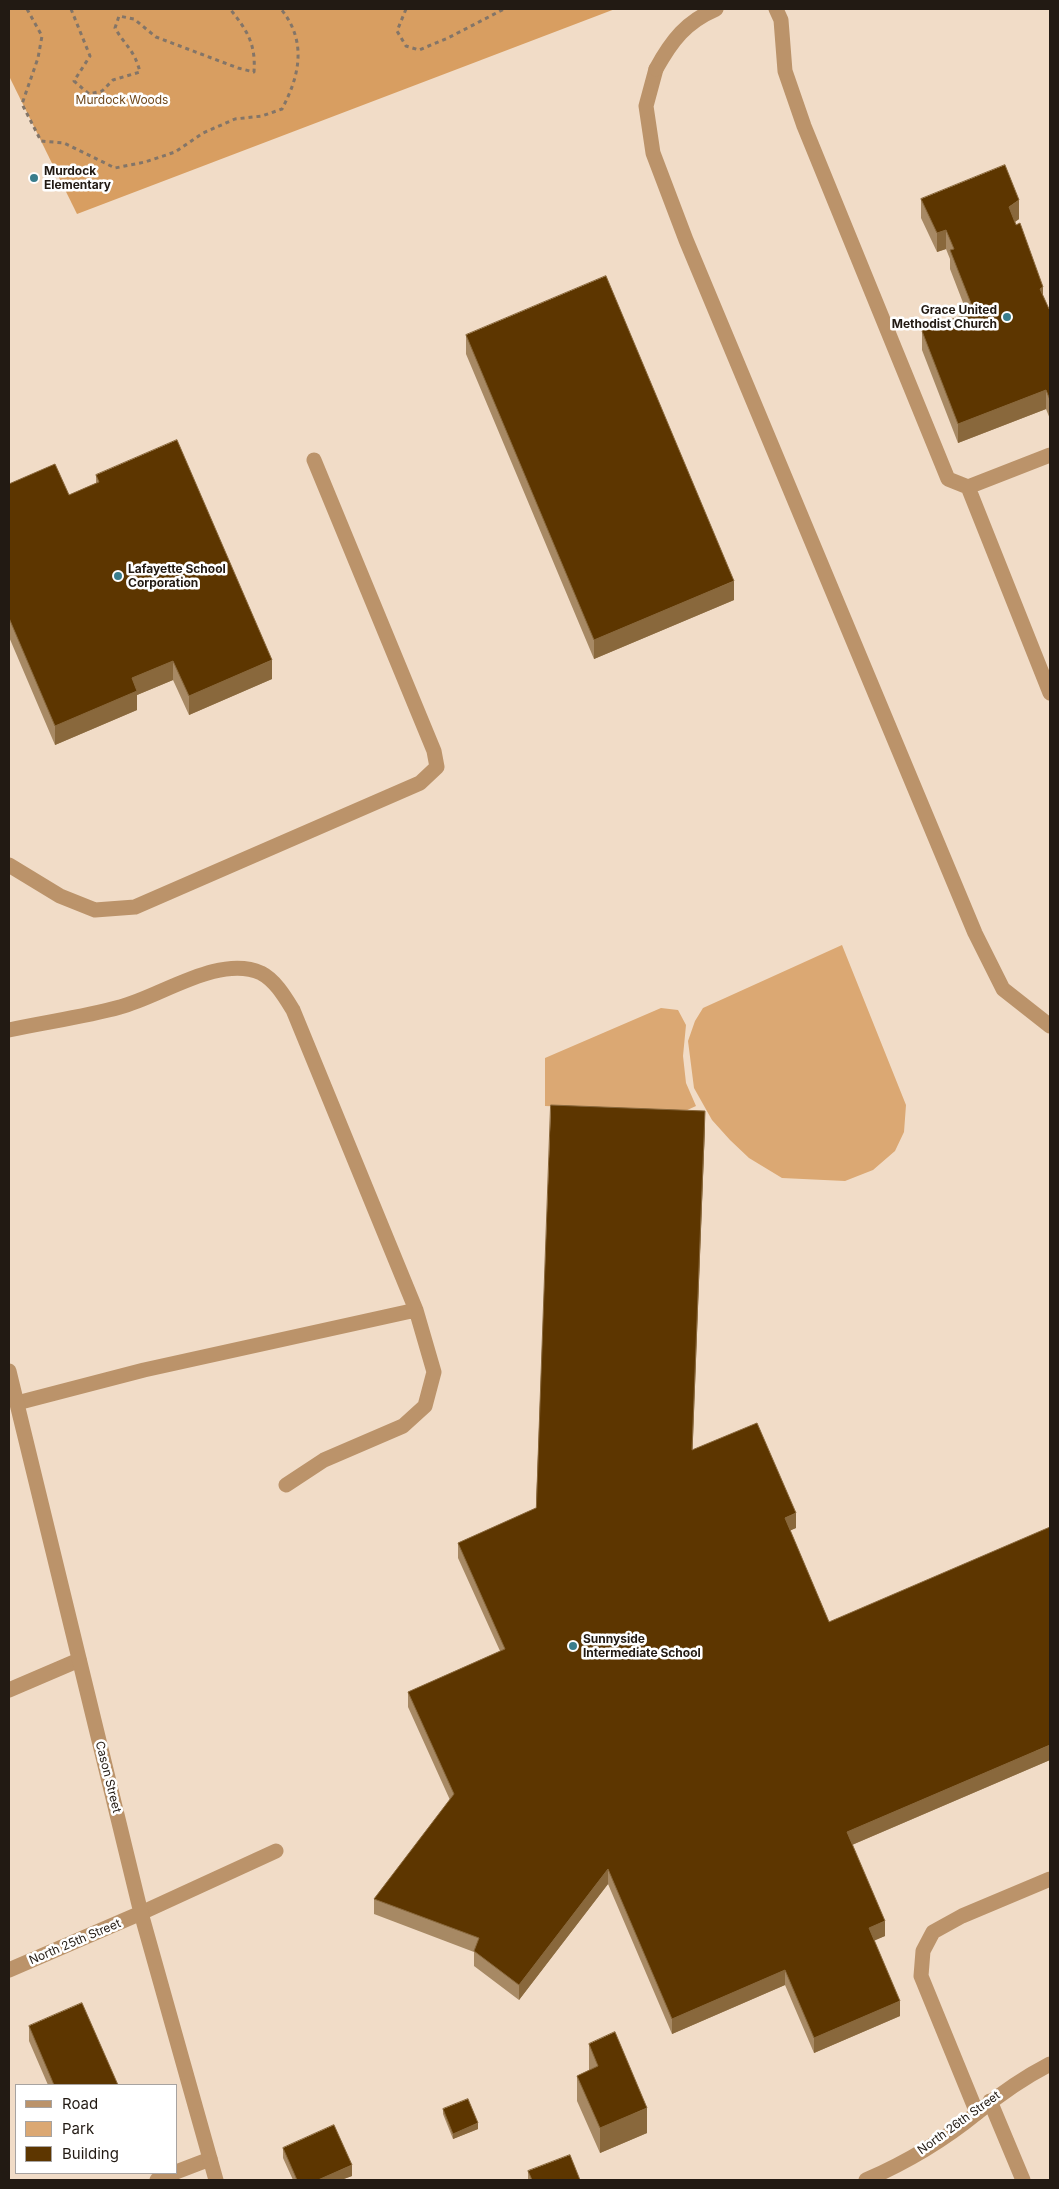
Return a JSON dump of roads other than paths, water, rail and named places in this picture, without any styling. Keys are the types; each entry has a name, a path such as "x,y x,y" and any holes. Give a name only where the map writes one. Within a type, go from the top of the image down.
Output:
{"street":[{"path":"716,9 687,26 672,42 656,69 646,106 653,153 686,240 975,933 1003,989 1050,1026"},
{"path":"776,9 781,20 785,72 804,126 948,479 968,487 1050,455"},
{"path":"9,865 60,896 95,910 135,907 420,782 437,768 434,751 314,460"},
{"path":"968,487 1050,693"},
{"path":"9,1030 122,1007 208,973 233,968 261,973 279,989 293,1010 416,1310 434,1372 425,1406 404,1426 324,1460 286,1485"},
{"path":"13,1404 144,1370 416,1310"},
{"name":"Cason Street","path":"9,1371 13,1404 79,1660 140,1913 216,2180"},
{"path":"9,1690 79,1660"},
{"name":"North 25th Street","path":"9,1970 276,1851"},
{"path":"977,2113 920,1976 923,1951 933,1932 962,1916 1050,1879"},
{"name":"North 26th Street","path":"866,2180 896,2167 977,2113 990,2101 1024,2078 1050,2064"},
{"path":"990,2101 1023,2180"},
{"path":"178,2172 210,2159"},
{"path":"157,2180 173,2174"}],"place":[{"name":"Murdock Elementary","path":"34,178"},
{"name":"Grace United Methodist Church","path":"1007,317"},
{"name":"Lafayette School Corporation","path":"118,576"},
{"name":"Sunnyside Intermediate School","path":"573,1646"}],"park label":[{"name":"Murdock Woods","path":"122,100"}]}
